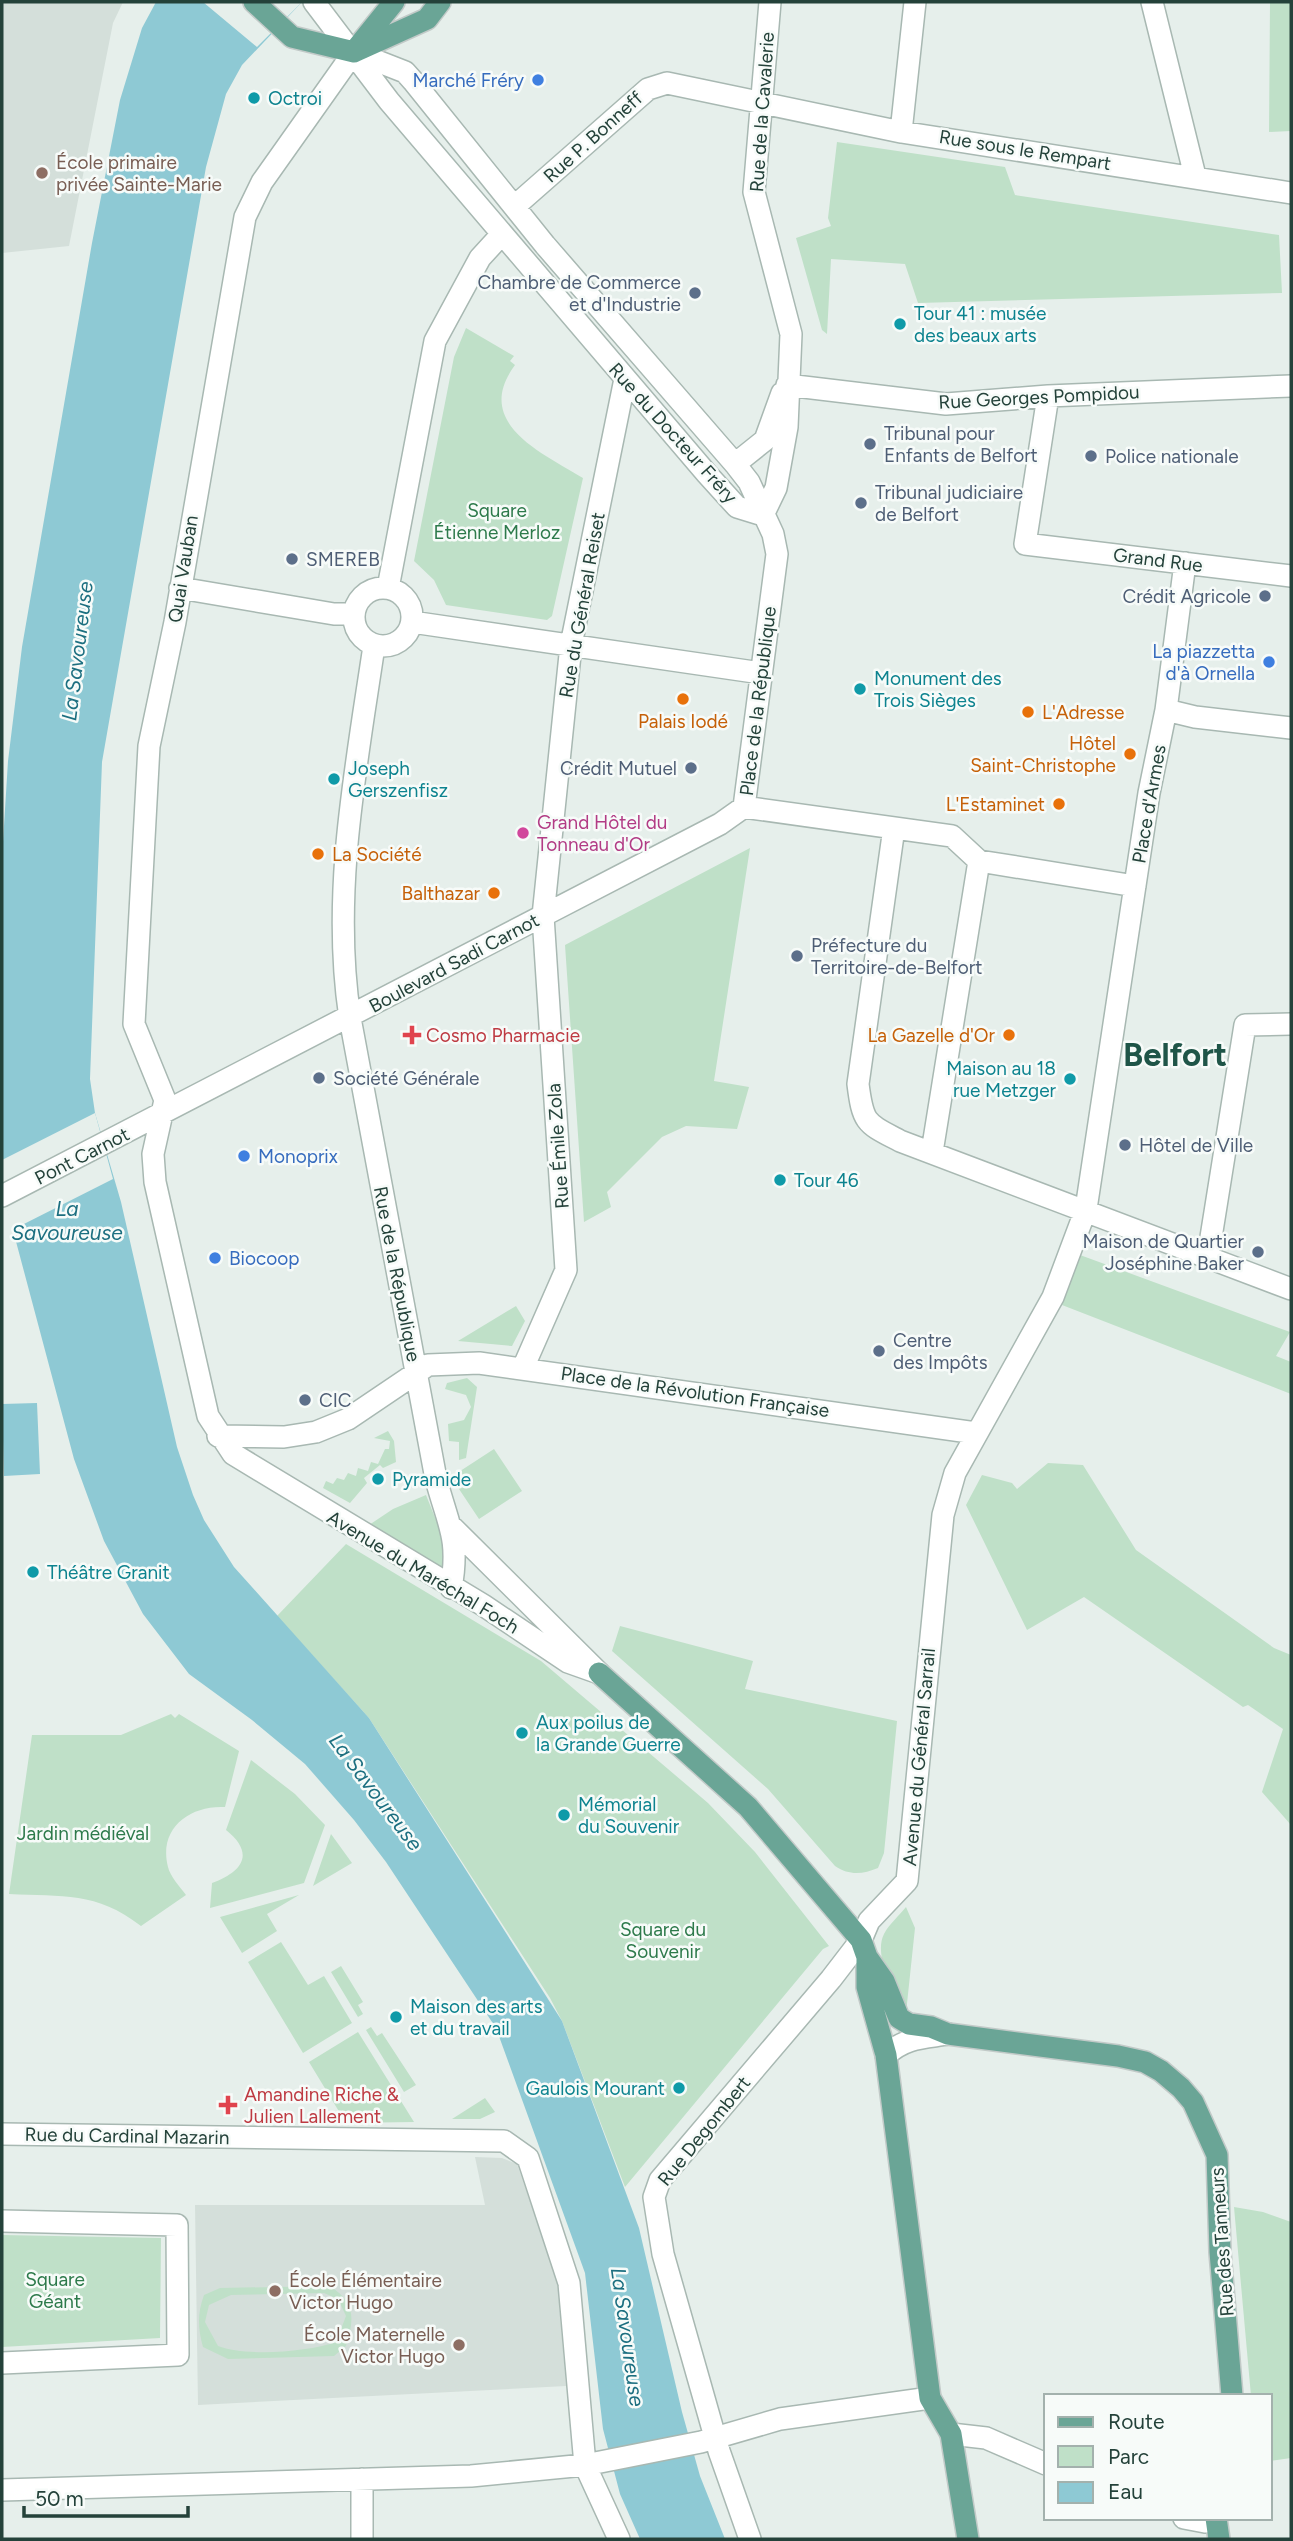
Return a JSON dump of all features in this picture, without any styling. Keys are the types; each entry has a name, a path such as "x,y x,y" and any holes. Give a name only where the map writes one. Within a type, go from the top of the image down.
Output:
{"main road":[{"path":"254,2 286,31 354,52 427,19 440,2"},
{"name":"Quai Vauban","path":"354,52 394,2"},
{"name":"Avenue du Maréchal Foch","path":"599,1673 748,1807 864,1948"},
{"path":"864,1948 867,1987 886,2055 930,2398 951,2434 968,2539"},
{"name":"Rue des Tanneurs","path":"864,1948 884,1981 899,2018 909,2024 931,2027 948,2034 1118,2056 1145,2062 1161,2071 1193,2102 1217,2155 1220,2252 1232,2394"}],"street":[{"path":"314,2 354,52"},
{"name":"Rue de la Cavalerie","path":"762,515 778,481 787,427 791,334 754,192 770,2"},
{"path":"901,132 915,2"},
{"path":"1152,2 1195,176"},
{"name":"Rue du Docteur Fréry","path":"354,52 405,72 545,245 735,464 749,482 762,515"},
{"name":"Rue du Docteur Fréry","path":"354,52 389,101 625,379 737,506 762,515"},
{"name":"Quai Vauban","path":"162,1114 165,1100 162,1087 138,1042 134,1024 149,746 180,588 245,217 262,182 354,52"},
{"name":"Rue P. Bonneff","path":"515,206 648,89 667,83 760,103"},
{"name":"Rue sous le Rempart","path":"760,103 901,132 1291,193"},
{"path":"388,588 435,341 480,258 501,235"},
{"name":"Rue du Général Reiset","path":"543,916 571,645 625,379"},
{"name":"Rue de la Cavalerie","path":"735,464 765,440 777,401 787,385"},
{"name":"Rue Georges Pompidou","path":"787,385 946,404 1048,396 1291,386"},
{"name":"Grand Rue","path":"1048,396 1025,544 1291,576"},
{"name":"Place de la République","path":"762,515 773,534 776,554 744,807 952,836 979,861"},
{"name":"Place d'Armes","path":"1086,1209 1135,886 1166,710 1185,563"},
{"path":"180,588 334,614 353,614"},
{"path":"388,588 409,604 412,622 402,639 384,647 374,646 356,630 353,614 362,597 369,591 388,588"},
{"path":"412,622 761,673"},
{"name":"Rue de la République","path":"374,646 349,803 344,968 349,1018 436,1479 453,1528 456,1556 451,1588"},
{"path":"1166,710 1195,717 1291,728"},
{"name":"Boulevard Sadi Carnot","path":"162,1114 728,819 744,807"},
{"path":"894,828 858,1084 862,1114 873,1126 932,1152 1291,1289"},
{"path":"932,1152 979,861 1135,886"},
{"name":"Rue Émile Zola","path":"523,1368 566,1270 543,916"},
{"path":"1208,1256 1245,1025 1291,1024"},
{"name":"Pont Carnot","path":"2,1196 162,1114"},
{"name":"Avenue du Maréchal Foch","path":"162,1114 153,1154 155,1182 197,1375 208,1416 218,1436 233,1454 260,1473 568,1662 599,1673"},
{"name":"Avenue du Général Sarrail","path":"864,1948 869,1921 907,1881 943,1516 955,1473 1053,1297 1086,1209"},
{"name":"Place de la Révolution Française","path":"218,1436 284,1437 316,1432 348,1419 428,1365 479,1363 976,1433"},
{"name":"Rue de la République","path":"453,1528 599,1673"},
{"name":"Rue Degombert","path":"750,2539 705,2440 663,2254 654,2197 660,2180 864,1948"},
{"name":"Rue des Tanneurs","path":"886,2055 900,2043 919,2037 948,2034"},
{"name":"Rue du Cardinal Mazarin","path":"2,2134 504,2141 528,2158 569,2283 585,2465"},
{"path":"2,2221 177,2225 178,2355 2,2363"},
{"path":"2,2490 471,2476 585,2465 705,2440 780,2419 930,2398"},
{"path":"951,2434 986,2438 1044,2463"},
{"path":"585,2465 619,2539"},
{"path":"362,2479 362,2539"},
{"path":"1194,2520 1217,2526"}],"shaded area":[{"path":"2,2 123,2 113,23 69,246 2,253"},
{"name":"École Élémentaire Victor Hugo","path":"475,2157 502,2158 517,2164 557,2279 566,2386 198,2405 195,2205 485,2205"}],"green space":[{"path":"1270,2 1291,2 1291,131 1269,132"},
{"path":"837,142 1005,167 1015,195 1279,235 1282,293 918,303 905,264 831,259 827,334 822,330 796,238 831,226 828,218"},
{"name":"Square Étienne Merloz","path":"466,328 514,356 510,361 515,365 504,385 502,404 507,420 532,447 583,478 552,616 547,620 446,605 434,580 414,561 454,357"},
{"path":"750,848 714,1081 749,1087 737,1129 686,1126 662,1137 607,1192 611,1207 584,1222 565,945"},
{"path":"1080,1255 1290,1332 1276,1356 1291,1362 1291,1394 1062,1305"},
{"path":"516,1306 525,1321 512,1346 458,1341"},
{"path":"467,1378 477,1387 466,1458 459,1460 459,1442 449,1441 448,1424 464,1420 471,1407 466,1395 445,1389 447,1383"},
{"path":"388,1431 394,1441 396,1462 383,1468 380,1465 364,1478 367,1483 350,1503 323,1488 326,1481 333,1484 337,1478 344,1480 348,1473 356,1476 358,1468 368,1471 371,1462 378,1464 385,1449 389,1449 390,1441 374,1438"},
{"path":"494,1449 522,1491 479,1519 451,1477"},
{"path":"1048,1463 1083,1465 1136,1550 1274,1648 1291,1655 1291,1825 1262,1792 1283,1729 1248,1705 1243,1707 1084,1597 1027,1630 966,1505 982,1475 1012,1483 1017,1489"},
{"path":"426,1495 446,1545 443,1568 369,1525 393,1509"},
{"name":"Square du Souvenir","path":"346,1544 541,1661 708,1803 755,1852 829,1946 823,1949 625,2187 562,2021 550,1998 369,1718 277,1616"},
{"path":"620,1626 753,1661 745,1689 897,1721 884,1853 878,1868 857,1873 835,1866 768,1789 612,1651"},
{"name":"Jardin médiéval","path":"171,1714 175,1718 179,1714 239,1751 225,1807 200,1810 189,1815 172,1830 166,1853 169,1870 186,1895 141,1926 125,1915 94,1901 63,1896 9,1894 32,1735 121,1735"},
{"path":"251,1760 295,1794 325,1825 304,1883 210,1908 212,1883 238,1868 242,1861 241,1847 226,1830"},
{"path":"331,1834 352,1863 313,1886"},
{"path":"299,1895 267,1914 277,1931 242,1953 220,1917"},
{"path":"906,1907 915,1928 906,2013 886,1975 881,1943 891,1923"},
{"path":"281,1942 308,1985 324,1976 352,2023 303,2053 248,1962"},
{"path":"341,1966 363,2002 358,2005 363,2014 358,2017 331,1972"},
{"path":"371,2027 377,2036 382,2033 416,2085 404,2092 366,2030"},
{"path":"358,2032 414,2122 346,2123 309,2062"},
{"path":"485,2098 495,2112 480,2119 452,2119"},
{"path":"1234,2207 1263,2212 1291,2222 1291,2458 1272,2461 1272,2394 1251,2394"},
{"name":"Square Géant","path":"2,2235 161,2238 160,2338 2,2347"},
{"path":"329,2286 344,2298 351,2311 351,2327 346,2346 334,2356 228,2359 203,2347 199,2328 204,2295 220,2288","holes":["324,2293 338,2299 346,2316 336,2342 309,2348 277,2352 230,2349 218,2346 205,2322 209,2305 231,2295"]}],"water":[{"name":"La Savoureuse","path":"156,2 302,2 242,65 226,94 206,167 102,762 90,1079 95,1113 121,1202 177,1447 204,1520 234,1567 369,1718 562,2021 639,2228 682,2412 700,2476 725,2539 640,2539 620,2494 603,2429 585,2273 496,2028 386,1862 354,1820 305,1764 252,1720 189,1674 143,1614 104,1541 74,1459 2,1189 2,858 8,761 22,647 92,243 120,100 142,28"},
{"path":"37,1403 40,1474 4,1476 2,1404"}],"pier":[{"path":"203,2 302,2 257,47"},
{"path":"95,1113 113,1179 12,1230 2,1189 2,1160"}],"place":[{"name":"Marché Fréry","path":"538,80"},
{"name":"Octroi","path":"254,98"},
{"name":"École primaire privée Sainte-Marie","path":"42,173"},
{"name":"Chambre de Commerce et d'Industrie","path":"695,293"},
{"name":"Tour 41 : musée des beaux arts","path":"900,324"},
{"name":"Tribunal pour Enfants de Belfort","path":"870,444"},
{"name":"Police nationale","path":"1091,456"},
{"name":"Tribunal judiciaire de Belfort","path":"861,503"},
{"name":"SMEREB","path":"292,559"},
{"name":"Crédit Agricole","path":"1265,596"},
{"name":"La piazzetta d'à Ornella","path":"1269,662"},
{"name":"Monument des Trois Sièges","path":"860,689"},
{"name":"Palais Iodé","path":"683,699"},
{"name":"L'Adresse","path":"1028,712"},
{"name":"Hôtel Saint-Christophe","path":"1130,754"},
{"name":"Crédit Mutuel","path":"691,768"},
{"name":"Joseph Gerszenfisz","path":"334,779"},
{"name":"L'Estaminet","path":"1059,804"},
{"name":"Grand Hôtel du Tonneau d'Or","path":"523,833"},
{"name":"La Société","path":"318,854"},
{"name":"Balthazar","path":"494,893"},
{"name":"Préfecture du Territoire-de-Belfort","path":"797,956"},
{"name":"Cosmo Pharmacie","path":"412,1035"},
{"name":"La Gazelle d'Or","path":"1009,1035"},
{"name":"Société Générale","path":"319,1078"},
{"name":"Maison au 18 rue Metzger","path":"1070,1079"},
{"name":"Hôtel de Ville","path":"1125,1145"},
{"name":"Monoprix","path":"244,1156"},
{"name":"Tour 46","path":"780,1180"},
{"name":"Maison de Quartier Joséphine Baker","path":"1258,1252"},
{"name":"Biocoop","path":"215,1258"},
{"name":"Centre des Impôts","path":"879,1351"},
{"name":"CIC","path":"305,1400"},
{"name":"Pyramide","path":"378,1479"},
{"name":"Théâtre Granit","path":"33,1572"},
{"name":"Aux poilus de la Grande Guerre","path":"522,1733"},
{"name":"Mémorial du Souvenir","path":"564,1815"},
{"name":"Maison des arts et du travail","path":"396,2017"},
{"name":"Gaulois Mourant","path":"679,2088"},
{"name":"Amandine Riche & Julien Lallement","path":"228,2105"},
{"name":"École Élémentaire Victor Hugo","path":"275,2291"},
{"name":"École Maternelle Victor Hugo","path":"459,2345"}],"district":[{"name":"Belfort","path":"1175,1054"}]}
